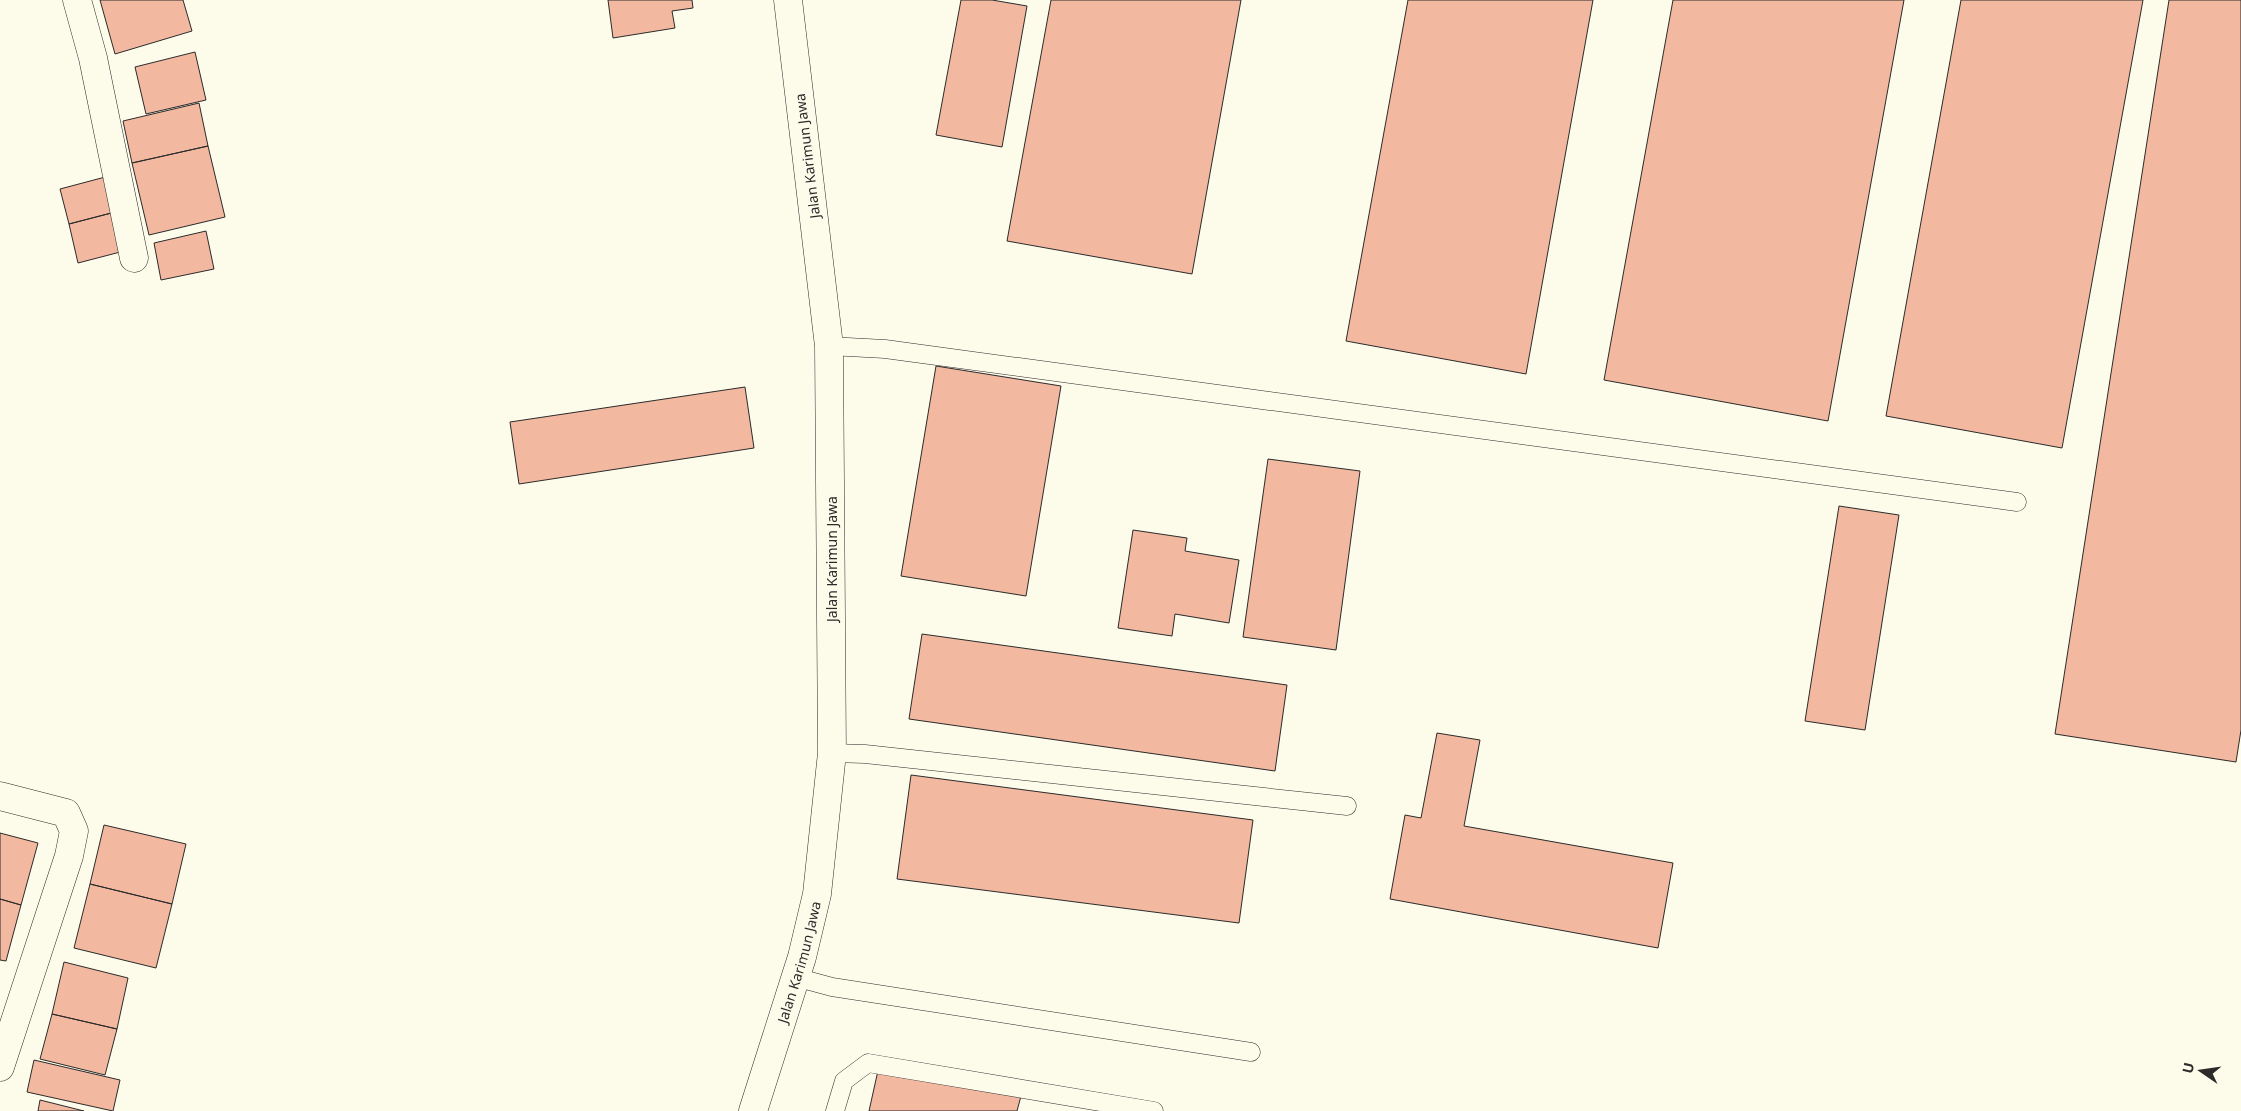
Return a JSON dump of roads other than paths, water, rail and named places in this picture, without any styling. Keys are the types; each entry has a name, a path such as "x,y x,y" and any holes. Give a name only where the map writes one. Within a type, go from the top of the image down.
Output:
{"street":[{"path":"77,0 93,58 134,258"},
{"name":"Jalan Karimun Jawa","path":"753,1111 795,977 817,894 832,753 829,346 788,0"},
{"path":"0,796 66,813 74,831 58,893 0,1067"}],"lane":[{"path":"829,346 885,349 2017,502"},
{"path":"832,753 865,754 1347,806"},
{"path":"795,977 832,987 1251,1052"},
{"path":"836,1111 844,1081 868,1063 1154,1111"}]}
